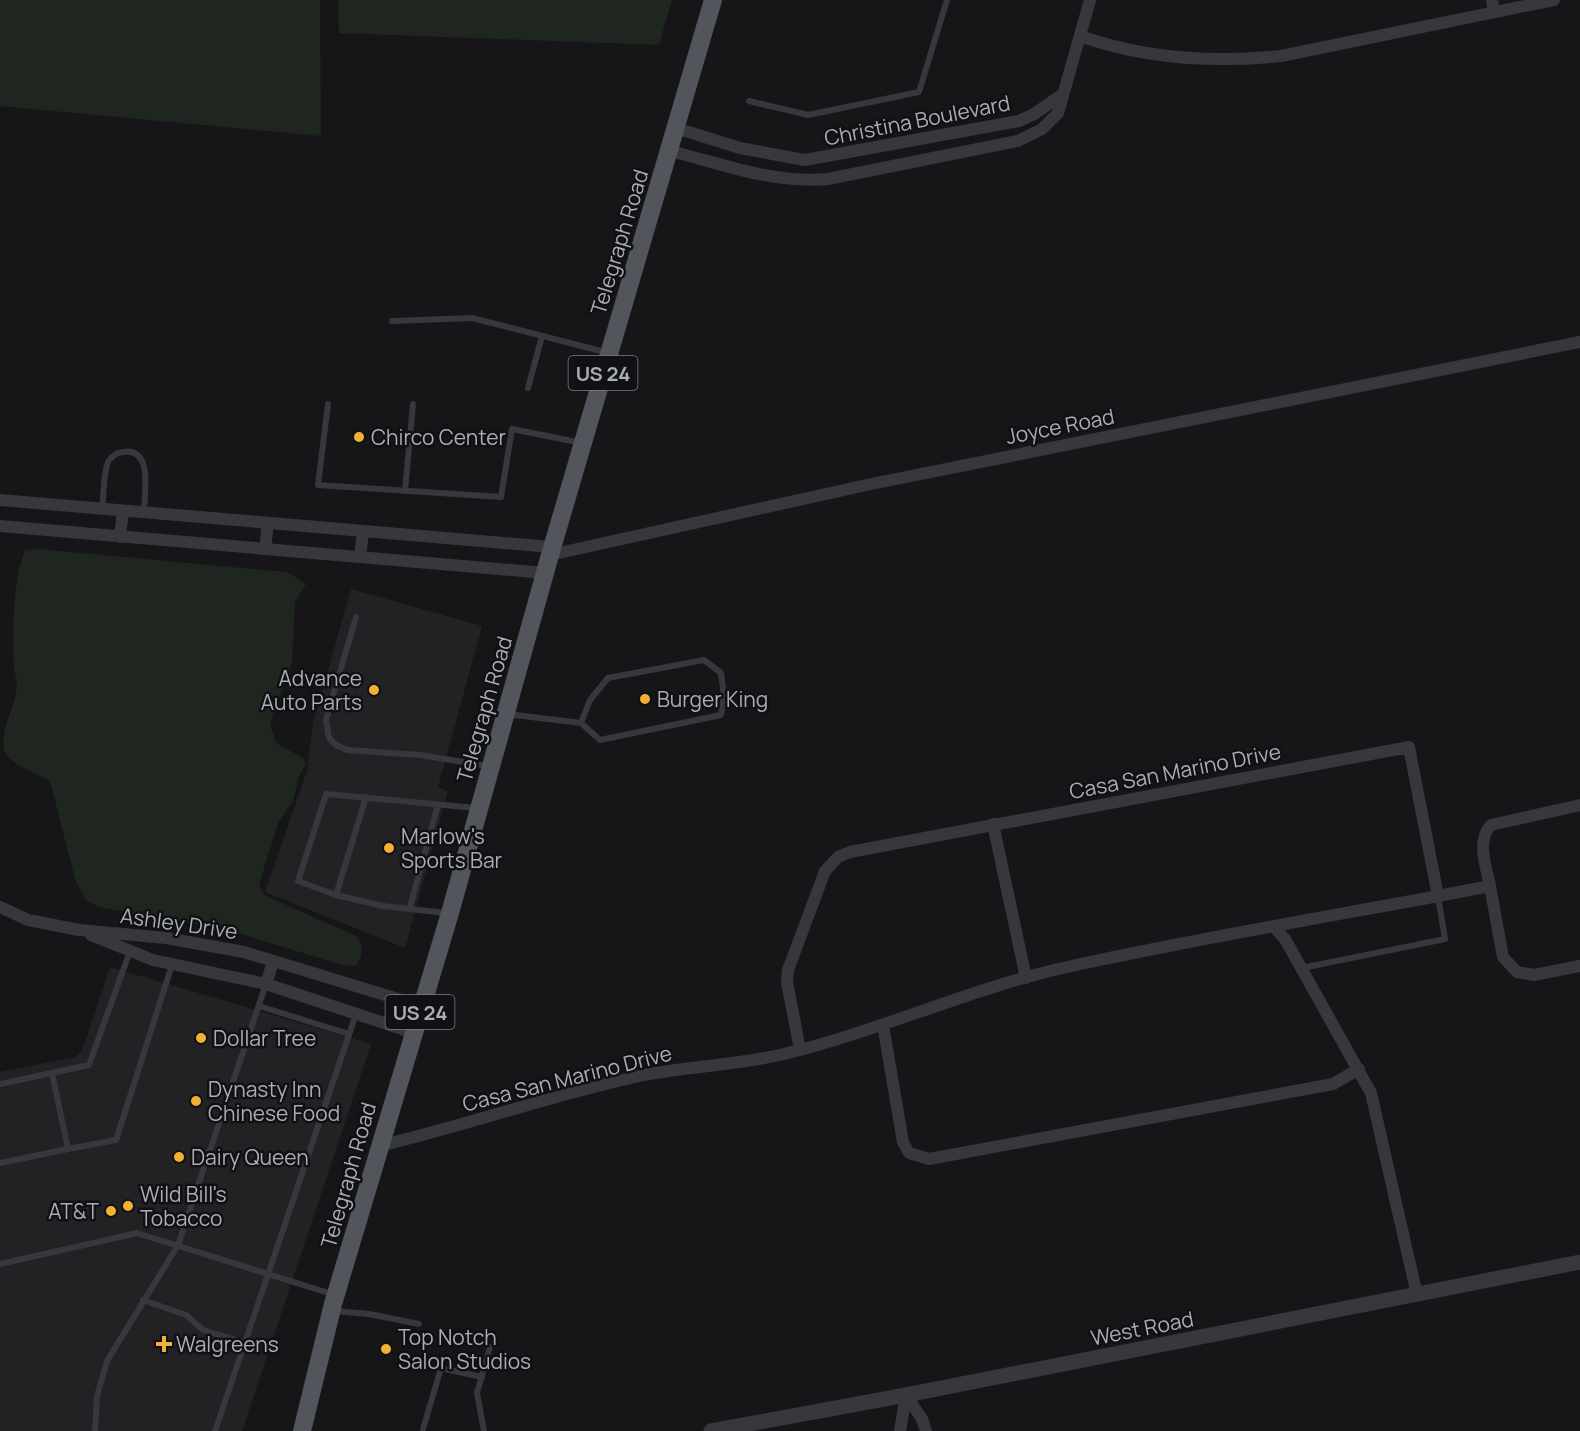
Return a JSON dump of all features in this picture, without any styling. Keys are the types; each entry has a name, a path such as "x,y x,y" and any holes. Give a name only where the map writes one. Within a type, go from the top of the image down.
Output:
{"main road":[{"name":"Telegraph Road","path":"302,1431 333,1303 450,914 549,559 713,0"}],"street":[{"path":"1063,93 1090,0"},
{"path":"1080,36 1102,44 1171,58 1245,60 1281,56 1493,6 1554,0"},
{"name":"Christina Boulevard","path":"676,128 740,148 779,157 822,159 1019,121 1034,114 1063,93"},
{"name":"Christina Boulevard","path":"670,151 776,178 800,181 828,178 998,146 1031,136 1058,113 1063,93"},
{"path":"933,138 937,157"},
{"path":"776,178 779,157"},
{"name":"Joyce Road","path":"549,559 871,484 1580,342"},
{"path":"0,500 363,532 549,559"},
{"path":"120,537 123,511"},
{"path":"265,549 268,523"},
{"path":"0,526 360,557 549,559"},
{"path":"360,557 363,532"},
{"name":"Casa San Marino Drive","path":"379,1146 641,1076 686,1068 740,1063 800,1050 1065,967 1438,896 1409,747 850,852 830,864 825,871 788,970 800,1050"},
{"path":"1580,805 1505,820 1491,825 1483,837 1503,957 1510,968 1525,975 1580,966"},
{"path":"993,824 1026,978"},
{"path":"1438,896 1490,886"},
{"name":"Ashley Drive","path":"0,907 28,920 79,930 200,943 422,1006"},
{"path":"1274,927 1301,968 1359,1069 1377,1112 1417,1295"},
{"name":"Ashley Drive","path":"79,930 172,965 266,984 414,1033"},
{"path":"266,984 273,962"},
{"path":"883,1025 903,1142 909,1153 917,1158 930,1159 1333,1084 1359,1069"},
{"name":"West Road","path":"711,1431 906,1395 1580,1262"},
{"path":"900,1431 906,1395"},
{"path":"906,1395 922,1419 926,1431"}],"lane":[{"path":"749,101 808,115 920,92 947,0"},
{"path":"392,321 472,318 609,353"},
{"path":"528,388 542,336"},
{"path":"328,404 318,485 501,497 513,429 583,443"},
{"path":"405,491 413,404"},
{"path":"102,509 108,462 114,455 124,451 137,454 145,469 144,512"},
{"path":"356,617 326,720 328,734 333,742 341,748 355,751 420,755 492,767"},
{"path":"507,714 581,723 600,740 721,715 724,696 721,674 704,660 608,678 590,700 581,723"},
{"path":"450,914 410,907 383,906 336,895 298,881 326,794 480,808"},
{"path":"336,895 366,797"},
{"path":"410,907 438,805"},
{"path":"1301,968 1445,939 1438,896"},
{"path":"0,1084 89,1065 130,951"},
{"path":"0,1163 116,1140 172,965"},
{"path":"95,1431 97,1396 107,1361 142,1300 178,1245 266,984"},
{"path":"259,1006 349,1034"},
{"path":"215,1431 270,1274 356,1014"},
{"path":"52,1073 68,1149"},
{"path":"0,1264 137,1233 270,1274 333,1303 369,1314 419,1324"},
{"path":"142,1300 186,1315 203,1330 246,1343"},
{"path":"484,1431 477,1393 490,1347"},
{"path":"423,1429 441,1368 482,1377"}],"shaded area":[{"path":"0,0 320,0 321,136 0,106"},
{"path":"338,0 672,0 659,45 339,33"},
{"path":"38,549 287,572 306,584 295,602 292,661 270,724 276,743 303,758 306,764 299,776 293,801 279,821 259,884 264,895 356,936 362,944 361,956 357,965 345,966 222,928 98,907 85,899 75,879 50,781 19,765 4,751 4,733 17,682 14,670 13,640 18,576 25,550"},
{"path":"351,589 482,626 438,787 448,791 405,948 265,892 307,771 313,723"},
{"path":"110,967 371,1044 242,1431 0,1431 0,1072 75,1057 82,1051"}],"place":[{"name":"Chirco Center","path":"359,437"},
{"name":"Advance Auto Parts","path":"374,690"},
{"name":"Burger King","path":"645,699"},
{"name":"Marlow's Sports Bar","path":"389,848"},
{"name":"Dollar Tree","path":"201,1038"},
{"name":"Dynasty Inn Chinese Food","path":"196,1101"},
{"name":"Dairy Queen","path":"179,1157"},
{"name":"Wild Bill's Tobacco","path":"128,1206"},
{"name":"AT&T","path":"111,1211"},
{"name":"Walgreens","path":"164,1344"},
{"name":"Top Notch Salon Studios","path":"386,1349"}]}
